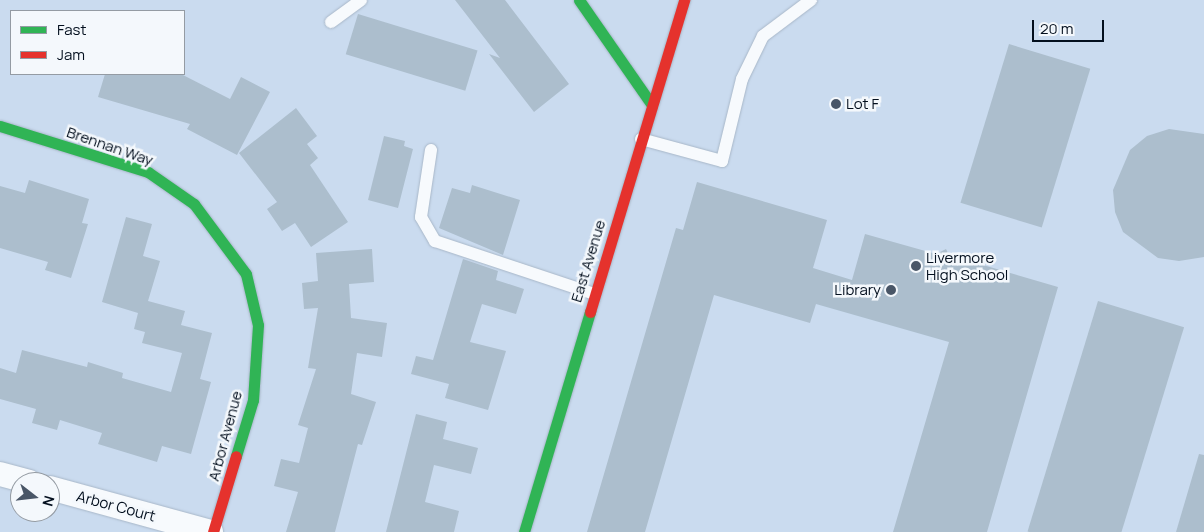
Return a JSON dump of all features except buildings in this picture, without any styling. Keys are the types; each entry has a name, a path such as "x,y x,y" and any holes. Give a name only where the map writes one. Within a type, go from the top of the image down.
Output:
{"street":[{"path":"579,0 652,105"},
{"name":"East Avenue","path":"524,532 594,294 684,0"},
{"name":"Brennan Way","path":"0,126 148,172 194,204 221,235"},
{"name":"Arbor Avenue","path":"212,532 253,400 258,326 246,274 221,235"},
{"name":"Arbor Court","path":"60,491 212,532"}],"lane":[{"path":"331,22 361,0"},
{"path":"641,139 722,161 742,79 763,36 811,0"},
{"path":"431,150 421,217 434,241 594,294"}],"traffic: fast":[{"path":"579,0 652,105"},
{"path":"0,126 148,172 194,204 246,274 258,325 253,400 236,456"},
{"path":"524,532 590,312"}],"traffic: jam":[{"path":"590,312 684,0"},
{"path":"213,532 236,456"}],"place":[{"name":"Lot F","path":"836,104"},
{"name":"Livermore High School","path":"916,266"},
{"name":"Library","path":"891,290"}]}
